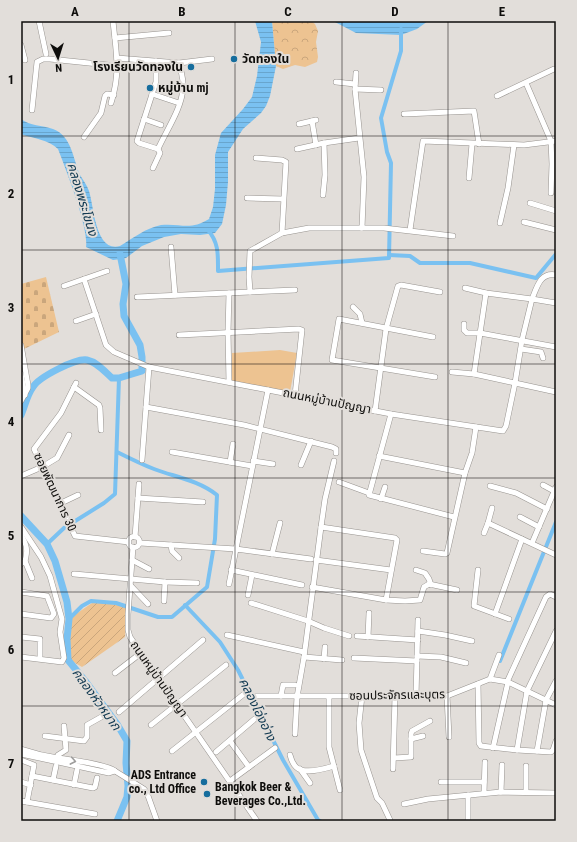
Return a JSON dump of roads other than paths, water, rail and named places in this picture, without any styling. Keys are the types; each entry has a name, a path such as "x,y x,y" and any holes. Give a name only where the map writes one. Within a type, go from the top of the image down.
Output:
{"street":[{"path":"39,21 46,54"},
{"path":"111,103 116,88 118,66 113,21"},
{"path":"115,38 168,33"},
{"path":"21,45 25,60"},
{"path":"117,58 179,63 212,59"},
{"path":"32,110 37,62 39,60 50,59 118,66"},
{"path":"156,61 157,78 138,142 158,149"},
{"path":"153,168 160,153 158,149 179,103 183,89 179,63"},
{"path":"497,96 554,69"},
{"path":"356,74 355,87 364,177 362,228"},
{"path":"336,82 355,87 381,90"},
{"path":"526,83 553,141 551,193"},
{"path":"84,137 101,113 107,94 114,95"},
{"path":"152,94 179,103"},
{"path":"404,114 474,111 479,144"},
{"path":"144,119 160,125"},
{"path":"299,124 314,120 316,145"},
{"path":"297,149 359,138"},
{"path":"410,230 423,142 524,145 553,141"},
{"path":"324,143 324,195"},
{"path":"469,178 472,144"},
{"path":"500,223 508,188 514,145"},
{"path":"256,158 286,161 282,233"},
{"path":"246,198 283,199"},
{"path":"530,203 556,211"},
{"path":"524,222 556,230"},
{"path":"250,292 250,253 252,250 282,233 309,228 384,228 453,236"},
{"path":"171,247 175,295"},
{"path":"64,286 107,271"},
{"path":"515,383 522,340 532,299 538,283 542,277 548,274 556,275"},
{"path":"84,280 106,345 110,350 144,365 268,390"},
{"path":"375,411 386,329 398,286 401,285 440,292"},
{"path":"466,288 556,303"},
{"path":"138,297 295,290"},
{"path":"474,374 486,292"},
{"path":"229,293 228,332 230,382"},
{"path":"353,307 360,314 362,324"},
{"path":"76,320 96,314"},
{"path":"433,337 339,319 332,360 435,377"},
{"path":"464,324 465,332 480,333 556,347"},
{"path":"179,335 302,330 295,395"},
{"path":"21,346 28,385 21,401"},
{"path":"521,349 541,352 543,358"},
{"path":"142,460 146,408 144,365"},
{"path":"452,372 474,374 556,392"},
{"path":"21,374 25,394"},
{"name":"ถนนหมู่บ้านปัญญา","path":"229,584 268,390 392,414 503,431 505,430 515,383"},
{"name":"ซอยพัฒนาการ 30","path":"101,430 100,408 75,385 60,413 34,449 73,534 77,537 129,542"},
{"path":"146,408 259,429 332,447 336,449 336,454"},
{"path":"369,493 392,414"},
{"path":"423,551 446,554 465,472 472,453 476,427"},
{"path":"21,476 42,467 59,455 69,435"},
{"path":"301,465 311,442"},
{"path":"230,462 233,444"},
{"path":"172,452 230,462 273,464"},
{"path":"379,456 465,472"},
{"path":"295,734 297,697 304,654 314,559 325,499 334,461"},
{"path":"339,482 369,493 371,497 454,517"},
{"path":"135,537 139,484"},
{"path":"532,543 555,489 543,485"},
{"path":"490,486 516,493 547,509"},
{"path":"381,499 385,487"},
{"path":"59,504 78,495"},
{"path":"138,498 203,502"},
{"path":"484,533 492,508"},
{"path":"520,517 539,526"},
{"path":"272,554 280,523"},
{"path":"488,523 532,543 556,556"},
{"path":"21,527 41,557 50,576 62,619 60,632 64,658 62,662 21,658"},
{"path":"320,527 395,538 397,540 386,600"},
{"path":"21,535 28,549 23,563 32,578"},
{"path":"135,537 131,538 129,542 133,547 138,546 140,543 236,549 391,570"},
{"path":"135,537 138,538 140,543"},
{"path":"495,614 522,539"},
{"path":"171,544 172,551 179,558"},
{"name":"ถนนหมู่บ้านปัญญา","path":"133,547 128,614 128,630 130,637 177,705 214,754"},
{"path":"132,560 149,569"},
{"path":"231,570 302,585"},
{"path":"416,570 425,573 431,585"},
{"path":"478,570 474,606 509,619"},
{"path":"74,574 165,582 197,583"},
{"path":"248,595 252,575"},
{"path":"164,601 165,582"},
{"path":"312,587 386,600 405,601 420,600 426,585 457,590"},
{"path":"130,586 148,604"},
{"path":"21,592 47,596 54,614 51,618 21,614"},
{"path":"493,748 507,682 546,597 550,594 556,597"},
{"path":"251,604 308,621 324,628 350,636"},
{"path":"368,637 370,613"},
{"path":"416,696 418,620"},
{"path":"517,750 527,691 556,631"},
{"path":"418,632 445,635 472,641"},
{"path":"227,635 324,659 342,660"},
{"path":"357,636 418,640"},
{"path":"21,637 40,639 40,656"},
{"path":"119,712 203,640"},
{"path":"324,659 325,647"},
{"path":"115,673 141,653"},
{"path":"499,655 490,679 507,682 556,705"},
{"path":"354,658 441,657 466,662"},
{"path":"151,725 226,665"},
{"name":"ซอนประจักรและบุตร","path":"254,696 447,696 490,679"},
{"path":"537,751 546,700 556,681"},
{"path":"478,684 479,743 482,746 517,750 553,751 556,741"},
{"path":"281,696 283,685 295,685"},
{"path":"172,751 244,694"},
{"path":"362,696 359,723 361,750 377,798 382,803 390,820"},
{"path":"394,769 395,696"},
{"path":"447,696 449,737"},
{"path":"330,697 329,747 340,790"},
{"path":"45,736 84,741 86,740 87,725 103,716"},
{"path":"257,717 214,754 257,821"},
{"path":"394,758 411,757 412,731 430,721"},
{"path":"57,758 58,755 66,750 64,726"},
{"path":"411,739 422,736"},
{"path":"230,741 249,768"},
{"path":"230,781 275,748"},
{"path":"21,749 57,758 112,768 140,786 147,793 158,821"},
{"path":"21,754 109,773 117,772"},
{"path":"290,755 295,766 300,769 310,782"},
{"path":"21,760 34,765 28,802"},
{"path":"484,794 485,762"},
{"path":"501,792 502,764"},
{"path":"53,780 56,766"},
{"path":"300,769 315,771 334,766"},
{"path":"526,766 526,792"},
{"path":"74,785 77,770"},
{"path":"32,776 94,788 97,778"},
{"path":"21,782 30,785"},
{"path":"441,782 484,782"},
{"path":"404,804 428,799 501,792 556,793"},
{"path":"468,795 468,821"},
{"path":"21,801 95,814"}],"water":[{"name":"คลองพระโขนง","path":"255,21 272,21 276,66 270,96 266,106 261,113 243,129 228,152 228,182 226,205 222,224 215,233 200,235 181,234 164,237 142,246 126,258 121,259 113,260 86,247 86,238 81,213 58,149 50,143 21,134 21,119 32,124 53,129 59,132 68,142 80,175 89,191 97,227 105,242 112,246 120,246 155,226 191,226 202,223 209,219 213,207 215,189 215,155 221,133 252,97 257,76 261,42"},
{"path":"333,21 428,21 417,29 401,35 356,33"}],"waterway":[{"path":"208,230 216,244 218,254 218,271 389,258 391,163 387,152 381,118 401,51 401,29"},
{"name":"คลองหัวหมาก","path":"21,415 29,393 42,378 75,362 82,360 91,361 112,378 119,378 142,371 140,345 124,316 123,304 126,284 120,254"},
{"path":"389,255 410,256 420,263 470,263 536,278 556,254"},
{"path":"47,544 64,528 104,503 115,494 119,378"},
{"path":"69,619 82,606 91,601 116,603 158,617 172,617 207,587 215,539 217,495 194,482 154,469 117,452"},
{"name":"คลองหัวหมาก","path":"21,516 47,544 55,561 67,602 69,619 67,639 68,660 117,724 127,741 127,797 117,821"},
{"path":"500,661 556,522"},
{"name":"คลองโอ่งอ่าง","path":"185,605 220,642 238,670 283,760 320,821"}],"place":[{"name":"วัดทองใน","path":"234,59"},
{"name":"โรงเรียนวัดทองใน","path":"191,67"},
{"name":"หมู่บ้าน mj","path":"150,88"},
{"name":"ADS Entrance co., Ltd Office","path":"204,782"},
{"name":"Bangkok Beer & Beverages Co.,Ltd.","path":"207,794"}]}
